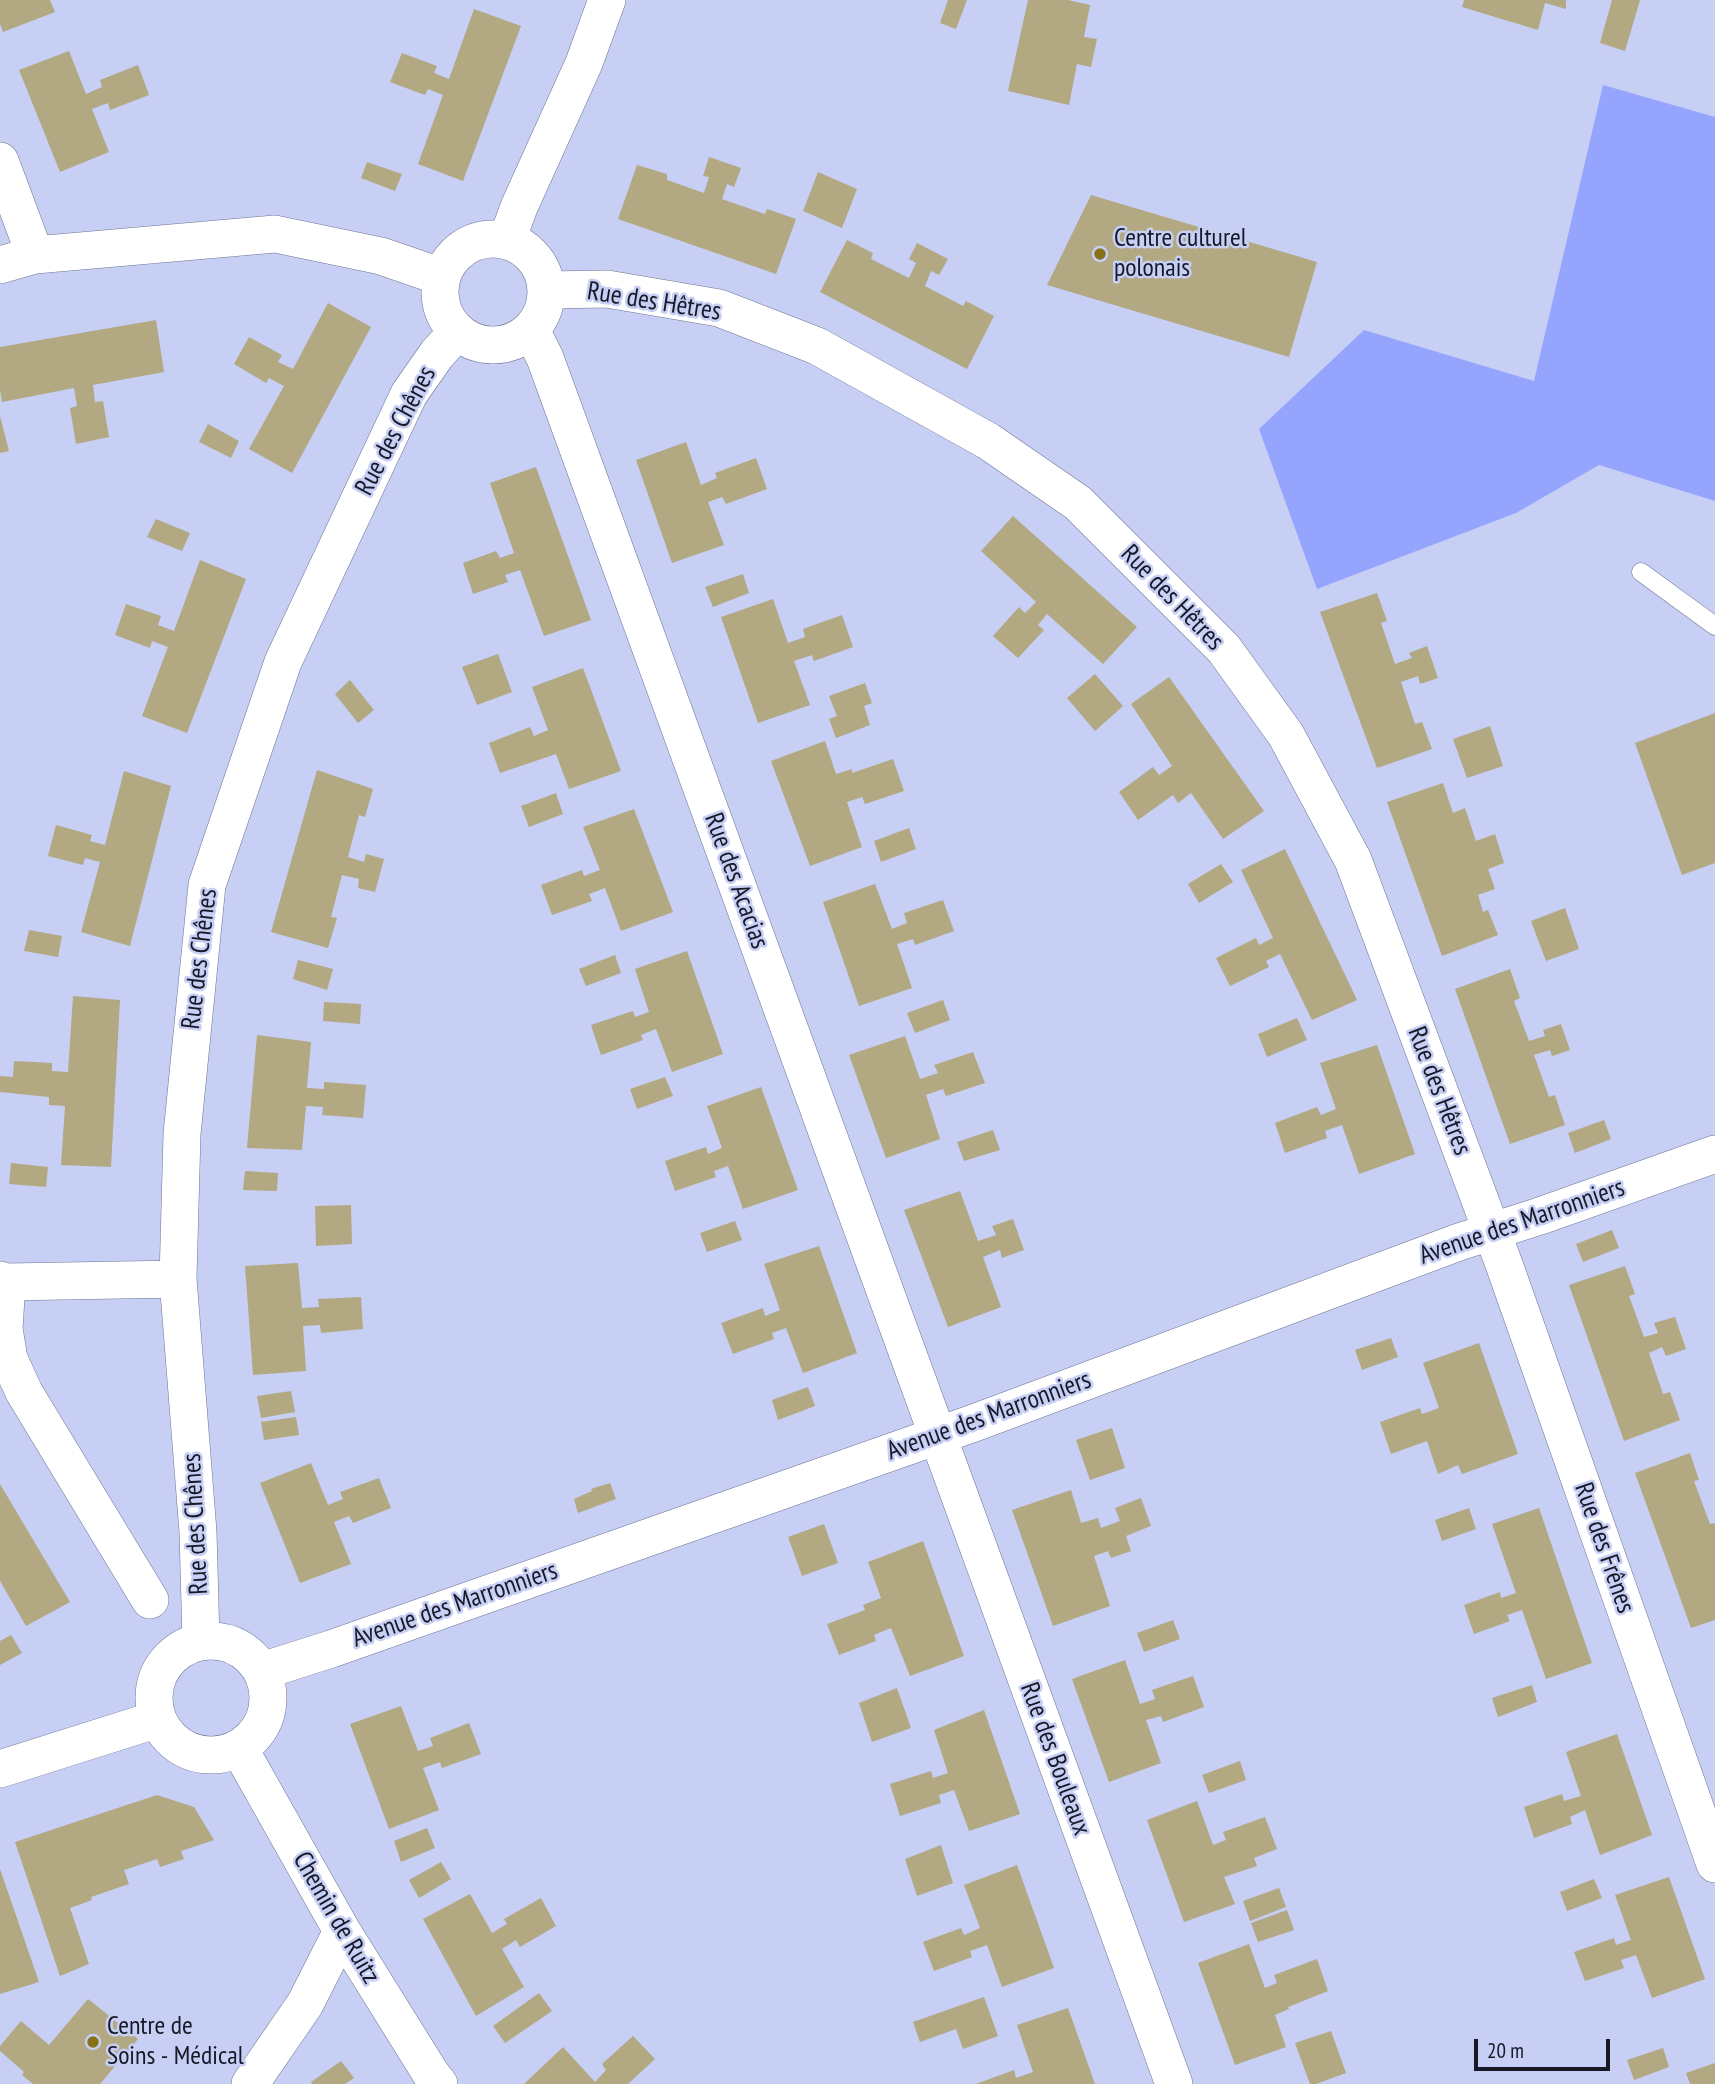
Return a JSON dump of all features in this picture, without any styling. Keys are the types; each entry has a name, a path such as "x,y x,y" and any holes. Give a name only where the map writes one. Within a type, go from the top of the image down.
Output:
{"street":[{"path":"507,240 519,207 584,63 607,0"},
{"path":"0,162 35,256"},
{"path":"0,265 35,256 275,234 381,256 442,277"},
{"path":"480,240 507,240 523,247 535,259 543,274 545,305 531,330 515,341 495,346 475,343 457,332 441,307 439,292 442,277 456,253 467,246 480,240"},
{"name":"Rue des Hêtres","path":"546,290 607,289 719,308 817,346 988,441 1078,503 1224,649 1286,735 1353,860 1490,1232"},
{"name":"Rue des Acacias","path":"531,330 545,358 937,1434"},
{"name":"Rue des Chênes","path":"201,1642 198,1532 178,1279 182,1135 207,886 282,662 409,394 437,354 457,332"},
{"name":"Avenue des Marronniers","path":"261,1671 357,1640 974,1423 1490,1232 1715,1154"},
{"name":"Rue des Frênes","path":"1490,1232 1505,1267 1715,1864"},
{"path":"150,1600 19,1381 9,1359 4,1329 4,1281 178,1279"},
{"name":"Rue des Bouleaux","path":"937,1434 1174,2084"},
{"path":"219,1641 236,1647 251,1657 261,1671 268,1690 267,1710 260,1729 239,1748 229,1753 210,1756 190,1752 173,1741 161,1726 154,1707 154,1689 159,1672 170,1658 184,1647 219,1641"},
{"path":"0,1769 158,1719"},
{"name":"Chemin de Ruitz","path":"239,1748 342,1931 439,2084"},
{"path":"250,2084 305,2004 342,1931"}],"lane":[{"path":"1641,572 1715,626"}],"shaded area":[{"path":"1603,85 1715,117 1715,501 1599,465 1516,513 1317,589 1259,429 1364,330 1534,381"}],"building":[{"path":"0,0 50,0 55,12 3,32 0,24"},
{"path":"948,0 967,0 956,29 940,23"},
{"path":"1028,0 1068,0 1090,5 1084,37 1097,39 1091,67 1077,64 1069,105 1008,91"},
{"path":"1464,0 1566,0 1566,9 1545,3 1538,30 1462,7"},
{"path":"1612,0 1640,0 1625,51 1600,43"},
{"path":"474,9 521,26 463,181 418,164 443,95 428,89 425,95 390,82 402,53 437,66 434,73 449,79"},
{"path":"69,51 86,94 102,87 100,80 138,65 149,95 110,110 108,103 92,109 109,152 60,172 19,70"},
{"path":"709,157 741,168 734,187 727,184 722,199 765,214 767,209 796,219 776,274 618,219 637,165 667,174 667,180 704,193 709,177 703,176"},
{"path":"367,162 402,174 395,191 361,178"},
{"path":"818,172 857,189 842,228 803,211"},
{"path":"1091,195 1317,262 1289,357 1047,285"},
{"path":"847,240 873,253 871,259 909,278 916,263 909,259 917,243 948,259 939,275 931,271 925,286 963,306 966,301 994,316 967,369 820,292"},
{"path":"328,303 371,327 292,473 249,449 284,386 269,378 266,383 234,364 249,337 282,355 278,362 293,369"},
{"path":"156,320 164,372 93,385 95,402 103,401 109,437 76,444 70,408 77,406 74,388 2,402 0,347"},
{"path":"0,416 9,451 0,453"},
{"path":"208,424 239,441 231,458 199,442"},
{"path":"686,442 701,485 717,478 715,473 756,458 767,489 726,504 722,497 708,502 724,545 672,563 636,460"},
{"path":"536,467 591,620 544,636 520,570 505,575 508,582 473,594 463,563 496,551 500,558 514,553 490,483"},
{"path":"1013,516 1137,627 1103,664 1047,614 1038,625 1044,630 1018,658 993,636 1019,607 1025,613 1036,602 981,551"},
{"path":"156,519 190,533 182,551 147,537"},
{"path":"200,560 246,579 187,733 142,716 168,647 152,641 150,648 115,635 126,604 161,616 158,625 174,631"},
{"path":"743,574 749,593 713,607 705,587"},
{"path":"1377,593 1387,621 1381,623 1395,664 1412,658 1409,653 1427,646 1438,678 1420,684 1418,676 1401,682 1415,724 1422,722 1432,749 1377,768 1320,612"},
{"path":"773,599 788,643 805,637 803,629 842,615 853,647 814,661 812,655 794,661 810,705 758,723 721,617"},
{"path":"498,654 512,692 477,705 462,667"},
{"path":"583,668 621,771 569,789 556,754 500,773 489,743 530,727 534,736 548,730 532,687"},
{"path":"1095,674 1123,706 1095,731 1067,698"},
{"path":"1169,677 1264,811 1223,839 1191,793 1178,803 1173,795 1138,820 1119,792 1153,767 1159,775 1172,766 1131,704"},
{"path":"350,680 374,710 358,723 335,694"},
{"path":"865,683 872,703 864,706 870,725 836,738 829,719 837,716 829,696"},
{"path":"1715,713 1715,863 1682,875 1635,743"},
{"path":"1490,726 1503,766 1467,778 1453,739"},
{"path":"825,741 836,774 852,769 852,773 893,759 904,791 865,804 862,797 847,802 862,847 810,866 771,761"},
{"path":"317,770 373,789 365,817 359,815 348,857 364,862 366,854 384,859 375,892 358,888 359,879 342,875 331,917 337,918 328,948 271,932"},
{"path":"124,771 171,786 130,946 81,932 100,862 85,858 83,865 48,856 56,825 92,835 90,841 105,845"},
{"path":"1443,783 1453,813 1465,808 1476,841 1495,834 1504,863 1488,869 1495,889 1478,895 1483,912 1488,910 1498,935 1442,956 1387,802"},
{"path":"556,793 563,814 529,827 521,806"},
{"path":"634,809 673,912 621,931 605,888 589,894 592,901 552,915 541,885 582,870 584,876 600,870 583,827"},
{"path":"909,828 916,849 881,862 874,841"},
{"path":"1285,849 1357,1000 1312,1020 1280,954 1266,961 1269,967 1230,986 1216,958 1256,938 1259,945 1273,938 1241,870"},
{"path":"1221,864 1233,882 1199,903 1188,884"},
{"path":"875,884 892,929 907,923 904,913 943,900 954,931 915,945 913,939 897,944 912,988 859,1006 823,902"},
{"path":"1565,908 1579,949 1546,961 1531,921"},
{"path":"29,930 62,936 58,957 24,951"},
{"path":"687,951 723,1054 672,1072 656,1029 641,1035 643,1040 601,1055 591,1025 633,1011 635,1017 649,1012 635,969"},
{"path":"615,955 621,973 586,986 579,969"},
{"path":"298,960 333,969 327,990 293,979"},
{"path":"1510,969 1520,998 1514,1001 1529,1041 1545,1036 1543,1030 1561,1024 1570,1050 1552,1056 1550,1050 1534,1055 1549,1097 1555,1095 1565,1125 1510,1144 1455,989"},
{"path":"73,996 120,1000 111,1167 61,1165 65,1106 49,1105 49,1097 0,1092 0,1076 13,1077 14,1061 52,1063 52,1071 68,1072"},
{"path":"943,1000 950,1020 915,1033 907,1013"},
{"path":"324,1002 361,1004 360,1024 323,1021"},
{"path":"1297,1018 1307,1040 1267,1057 1258,1034"},
{"path":"257,1035 311,1042 307,1088 324,1089 324,1082 366,1085 363,1118 322,1115 323,1107 306,1106 302,1150 247,1148"},
{"path":"905,1036 920,1079 938,1073 934,1065 973,1052 985,1083 946,1096 943,1089 926,1095 940,1139 886,1158 849,1055"},
{"path":"1377,1045 1415,1154 1359,1174 1342,1125 1325,1131 1327,1138 1285,1153 1275,1123 1317,1107 1321,1115 1336,1109 1320,1063"},
{"path":"665,1077 673,1096 637,1109 630,1089"},
{"path":"761,1087 798,1190 743,1209 728,1166 714,1171 716,1177 675,1191 665,1161 706,1147 708,1154 722,1148 707,1106"},
{"path":"1604,1120 1611,1139 1575,1153 1568,1133"},
{"path":"993,1130 1000,1150 964,1161 957,1142"},
{"path":"11,1163 48,1167 46,1187 9,1184"},
{"path":"245,1171 278,1173 277,1191 243,1190"},
{"path":"960,1191 978,1241 996,1235 992,1226 1013,1219 1024,1250 1002,1258 1000,1250 983,1257 1001,1307 948,1327 904,1210"},
{"path":"351,1205 352,1244 316,1246 315,1206"},
{"path":"735,1221 742,1240 707,1252 700,1233"},
{"path":"1612,1230 1619,1248 1583,1262 1576,1244"},
{"path":"819,1246 857,1353 803,1373 786,1328 772,1333 774,1339 733,1354 721,1323 763,1308 765,1316 780,1310 764,1264"},
{"path":"298,1263 302,1308 319,1307 318,1299 361,1297 363,1329 321,1333 320,1325 303,1326 306,1371 253,1375 245,1266"},
{"path":"1625,1266 1635,1294 1629,1296 1644,1337 1658,1333 1654,1323 1675,1317 1686,1349 1666,1356 1662,1347 1649,1353 1663,1394 1670,1392 1680,1420 1624,1441 1569,1285"},
{"path":"1391,1338 1398,1357 1362,1370 1355,1350"},
{"path":"1479,1343 1518,1454 1462,1474 1458,1465 1438,1474 1427,1441 1391,1454 1380,1422 1420,1408 1422,1414 1439,1408 1423,1363"},
{"path":"808,1387 815,1406 778,1420 772,1400"},
{"path":"291,1391 295,1412 261,1418 257,1396"},
{"path":"296,1417 299,1435 264,1440 261,1422"},
{"path":"1112,1428 1125,1468 1090,1480 1076,1440"},
{"path":"1690,1453 1699,1480 1694,1481 1710,1524 1715,1523 1715,1620 1691,1628 1635,1473"},
{"path":"311,1463 328,1505 343,1499 340,1492 379,1478 391,1508 353,1523 349,1516 334,1522 351,1564 300,1583 260,1483"},
{"path":"610,1483 616,1499 578,1513 574,1499 592,1491 591,1489"},
{"path":"0,1484 70,1602 26,1626 0,1581"},
{"path":"1071,1490 1081,1523 1098,1518 1101,1528 1120,1521 1115,1508 1141,1498 1151,1526 1126,1536 1131,1551 1111,1558 1108,1551 1094,1556 1110,1606 1053,1626 1012,1510"},
{"path":"1469,1508 1476,1529 1442,1541 1435,1520"},
{"path":"1539,1508 1592,1663 1546,1679 1522,1610 1507,1615 1510,1621 1474,1634 1464,1605 1500,1592 1501,1598 1516,1593 1492,1524"},
{"path":"824,1524 838,1563 802,1576 788,1537"},
{"path":"923,1541 964,1656 910,1676 891,1628 874,1635 876,1641 839,1655 827,1624 865,1610 863,1605 881,1598 868,1562"},
{"path":"1173,1620 1180,1639 1144,1652 1137,1633"},
{"path":"11,1635 22,1653 0,1665 0,1641"},
{"path":"1125,1660 1140,1704 1155,1699 1152,1690 1193,1676 1204,1707 1163,1722 1161,1716 1146,1720 1161,1763 1109,1782 1072,1679"},
{"path":"1532,1685 1537,1702 1498,1717 1492,1698"},
{"path":"897,1688 911,1728 872,1742 859,1703"},
{"path":"401,1706 418,1751 433,1746 430,1738 469,1723 481,1754 442,1768 440,1762 423,1768 439,1810 389,1829 350,1724"},
{"path":"984,1710 1020,1814 969,1831 954,1790 939,1795 941,1803 900,1816 890,1784 931,1771 933,1778 948,1773 934,1730"},
{"path":"1617,1734 1652,1835 1600,1855 1585,1810 1570,1817 1572,1824 1534,1838 1524,1807 1562,1794 1564,1801 1581,1796 1566,1752"},
{"path":"1240,1761 1246,1780 1209,1793 1202,1775"},
{"path":"157,1795 194,1807 214,1840 181,1851 184,1859 160,1867 157,1859 124,1870 129,1884 91,1897 92,1900 70,1908 89,1964 60,1976 15,1842"},
{"path":"1197,1801 1213,1845 1226,1840 1223,1832 1265,1817 1277,1849 1254,1858 1257,1866 1224,1877 1235,1904 1184,1922 1147,1820"},
{"path":"427,1828 435,1848 401,1862 394,1841"},
{"path":"941,1845 953,1883 917,1896 905,1859"},
{"path":"441,1862 451,1879 419,1898 409,1880"},
{"path":"1017,1865 1054,1968 1002,1987 987,1945 970,1951 972,1957 934,1971 923,1942 961,1928 964,1935 980,1928 964,1885"},
{"path":"0,1869 39,1982 0,1994"},
{"path":"1669,1877 1705,1979 1652,1998 1636,1955 1621,1960 1624,1968 1585,1981 1574,1952 1614,1938 1616,1945 1631,1940 1615,1895"},
{"path":"1594,1879 1602,1898 1567,1911 1560,1892"},
{"path":"1279,1888 1286,1907 1250,1921 1243,1901"},
{"path":"470,1894 492,1933 507,1924 504,1919 541,1898 556,1926 520,1947 516,1940 502,1949 524,1987 476,2016 423,1919"},
{"path":"1287,1910 1294,1930 1258,1942 1251,1923"},
{"path":"1249,1944 1265,1988 1277,1983 1274,1975 1317,1959 1328,1991 1275,2015 1286,2047 1235,2065 1198,1963"},
{"path":"539,1993 552,2011 505,2043 493,2026"},
{"path":"984,1997 998,2036 963,2049 956,2029 920,2042 913,2022"},
{"name":"Centre de Soins - Médical","path":"88,1999 138,2039 100,2084 33,2084 22,2075 24,2072 0,2051 0,2046 21,2021 49,2045"},
{"path":"1068,2008 1095,2084 976,2084 1014,2070 1016,2078 1033,2072 1017,2025"},
{"path":"1331,2031 1346,2073 1310,2084 1295,2043"},
{"path":"633,2036 655,2059 628,2084 524,2084 563,2047 595,2082 606,2070 602,2064"},
{"path":"1663,2048 1669,2067 1634,2080 1627,2060"},
{"path":"341,2061 354,2078 345,2084 312,2084 311,2082"},
{"path":"1715,2063 1715,2084 1690,2084 1686,2073"}],"place":[{"name":"Centre culturel polonais","path":"1100,254"},
{"name":"Centre de Soins - Médical","path":"93,2042"}]}
